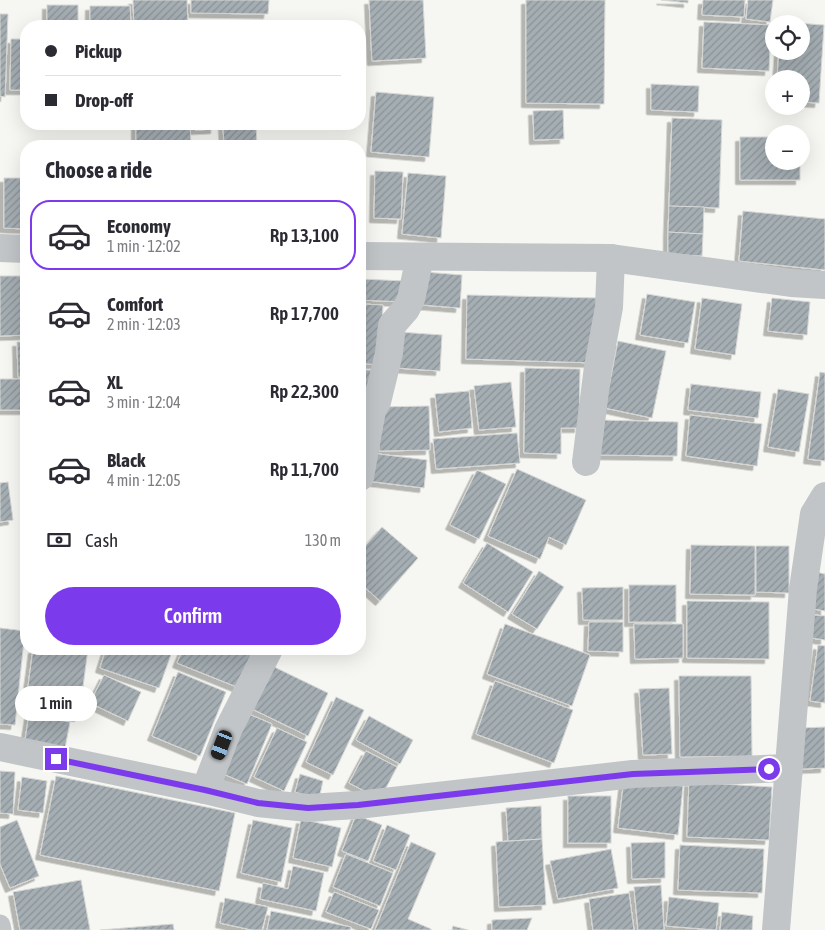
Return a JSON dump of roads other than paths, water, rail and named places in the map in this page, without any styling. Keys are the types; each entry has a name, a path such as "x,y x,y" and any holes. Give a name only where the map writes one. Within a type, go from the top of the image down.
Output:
{"street":[{"path":"0,248 20,249"},
{"path":"366,256 612,258 791,283 825,285"},
{"path":"366,444 372,410 376,402 389,353 392,326 406,309 411,299 420,258"},
{"path":"586,462 598,367 609,307 612,258"},
{"path":"776,930 803,589 814,514 825,496"},
{"path":"205,790 228,730 266,655"},
{"path":"0,747 258,803 308,808 358,805 633,774 788,768"}],"lane":[{"path":"0,925 1,930"}]}
